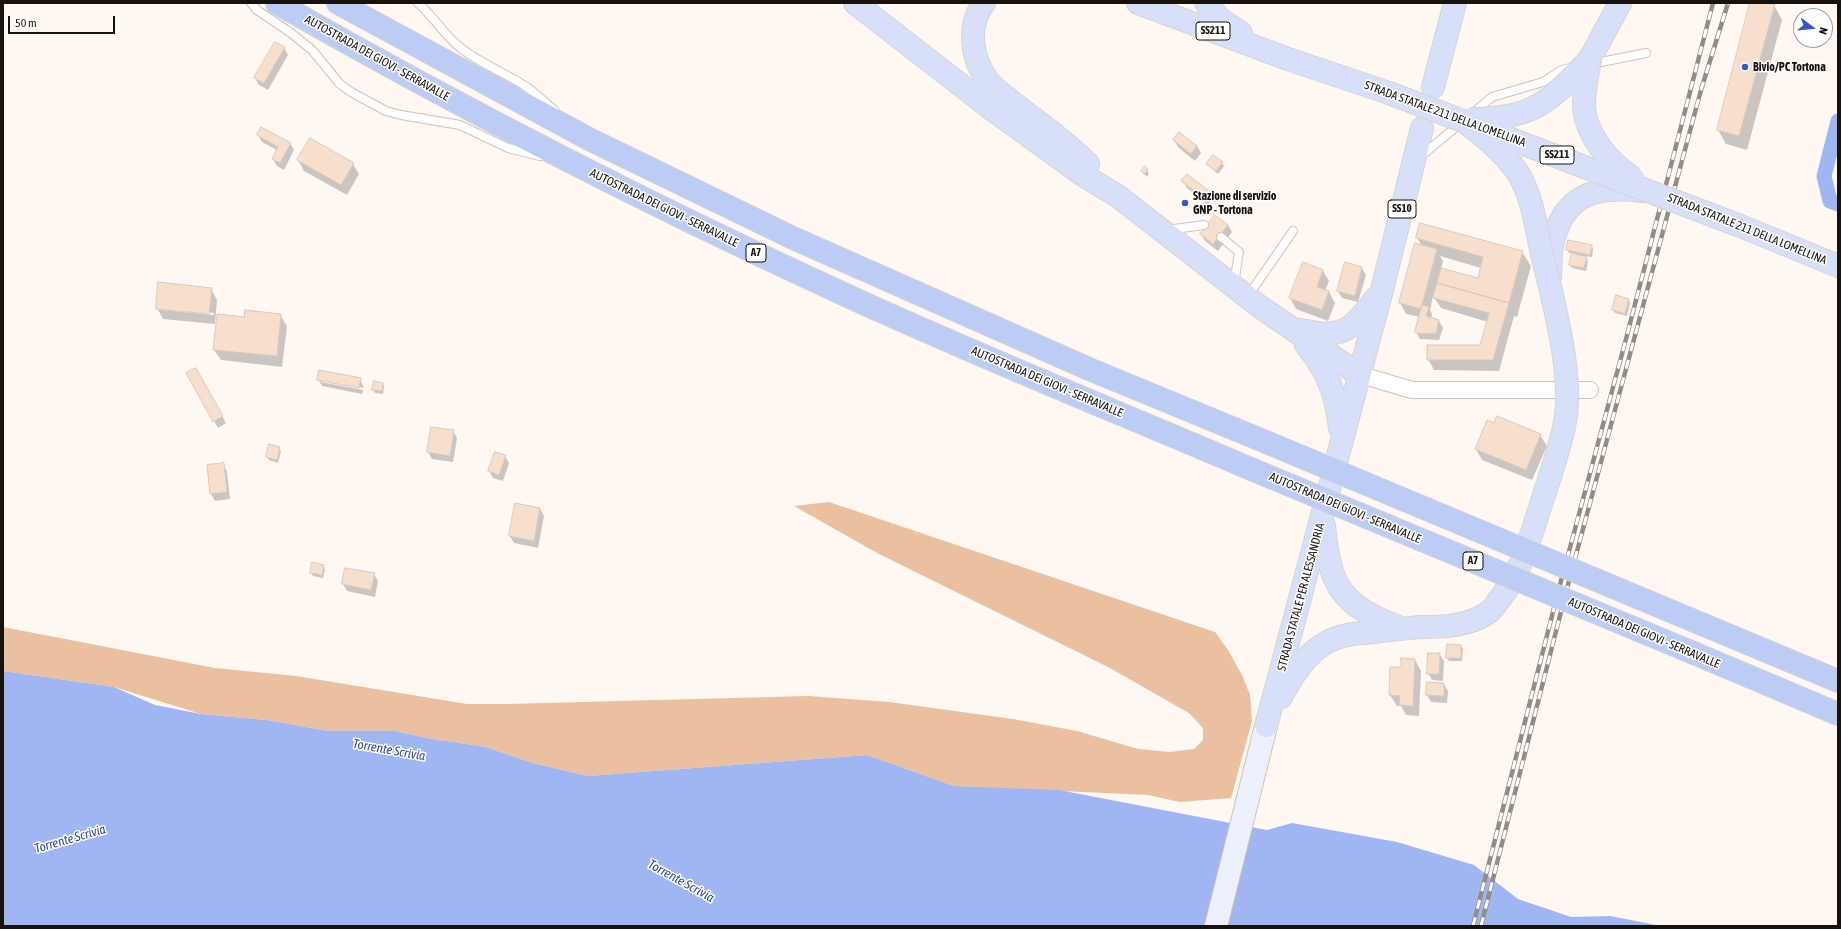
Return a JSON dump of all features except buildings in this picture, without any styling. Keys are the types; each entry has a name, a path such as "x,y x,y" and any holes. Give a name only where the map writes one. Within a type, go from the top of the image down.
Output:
{"highway":[{"name":"AUTOSTRADA DEI GIOVI - SERRAVALLE","path":"277,3 412,78 577,166 703,228 840,292 1251,468 1838,714"},
{"name":"A7","path":"338,3 589,138 793,238 1082,366 1838,681"}],"main road":[{"path":"855,3 989,107 1080,173 1119,197 1240,292 1358,374"},
{"path":"984,3 980,8 974,28 973,48 980,68 990,83 1071,147 1119,197"},
{"name":"STRADA STATALE 211 DELLA LOMELLINA","path":"1138,3 1288,59 1461,119 1654,192 1838,266"},
{"path":"1206,3 1220,19 1237,31 1288,59"},
{"path":"1440,58 1444,3"},
{"path":"1433,87 1455,3"},
{"path":"1461,119 1496,118 1529,110 1544,103 1556,94 1590,58 1620,3"},
{"path":"1590,58 1585,86 1584,108 1588,125 1596,141 1616,165 1654,192"},
{"path":"1266,726 1292,678 1314,651 1327,642 1346,635 1401,628 1440,627 1467,623 1490,611 1505,592 1522,560 1544,495 1560,445 1566,415 1567,386 1550,286 1536,220 1528,193 1518,173 1490,142 1461,119"},
{"name":"STRADA STATALE PER ALESSANDRIA","path":"1216,926 1252,787 1266,726 1323,513 1358,374 1382,290 1422,128"},
{"path":"1550,286 1552,247 1557,228 1564,214 1573,204 1602,189 1622,188 1654,192"},
{"path":"1293,328 1327,335 1347,329 1357,322 1382,290"},
{"path":"1293,328 1315,357 1325,372 1331,385 1336,398 1342,438"},
{"path":"1323,513 1330,568 1336,583 1345,597 1365,613 1401,628"}],"street":[{"path":"1358,374 1412,390 1590,390"}],"lane":[{"path":"251,3 257,10 291,32 312,50 340,84 386,111 401,115 460,124 508,148 577,166"},
{"path":"418,3 435,20 449,38 462,49 478,60 528,88 589,138"},
{"path":"1414,161 1492,97 1543,82 1562,70 1646,53"},
{"path":"1162,230 1204,225"},
{"path":"1240,292 1293,231"},
{"path":"1221,237 1239,252 1240,292"}],"shaded area":[{"path":"829,502 1215,632 1228,650 1242,675 1250,695 1252,721 1231,798 1180,802 1148,795 954,786 867,755 588,776 533,763 486,747 427,738 395,731 329,731 266,720 201,714 114,687 3,671 3,627 215,668 296,676 467,704 808,696 889,702 1013,719 1077,731 1138,749 1169,752 1194,749 1203,740 1203,728 1189,713 1108,667 879,554 794,506"}],"water":[{"name":"Torrente Scrivia","path":"3,671 114,687 155,705 201,714 266,720 329,731 395,731 427,738 486,747 533,763 588,776 867,755 954,786 1059,790 1267,830 1292,823 1397,842 1474,865 1518,899 1571,917 1610,916 1661,926 3,926"}],"waterway":[{"path":"1838,121 1824,176 1830,201 1838,204"}],"railway":[{"path":"1473,926 1557,596 1626,339 1713,3"},
{"path":"1481,926 1565,596 1701,90 1728,3"}],"place":[{"name":"Bivio/PC Tortona","path":"1745,67"},
{"name":"Stazione di servizio GNP - Tortona","path":"1185,203"}]}
